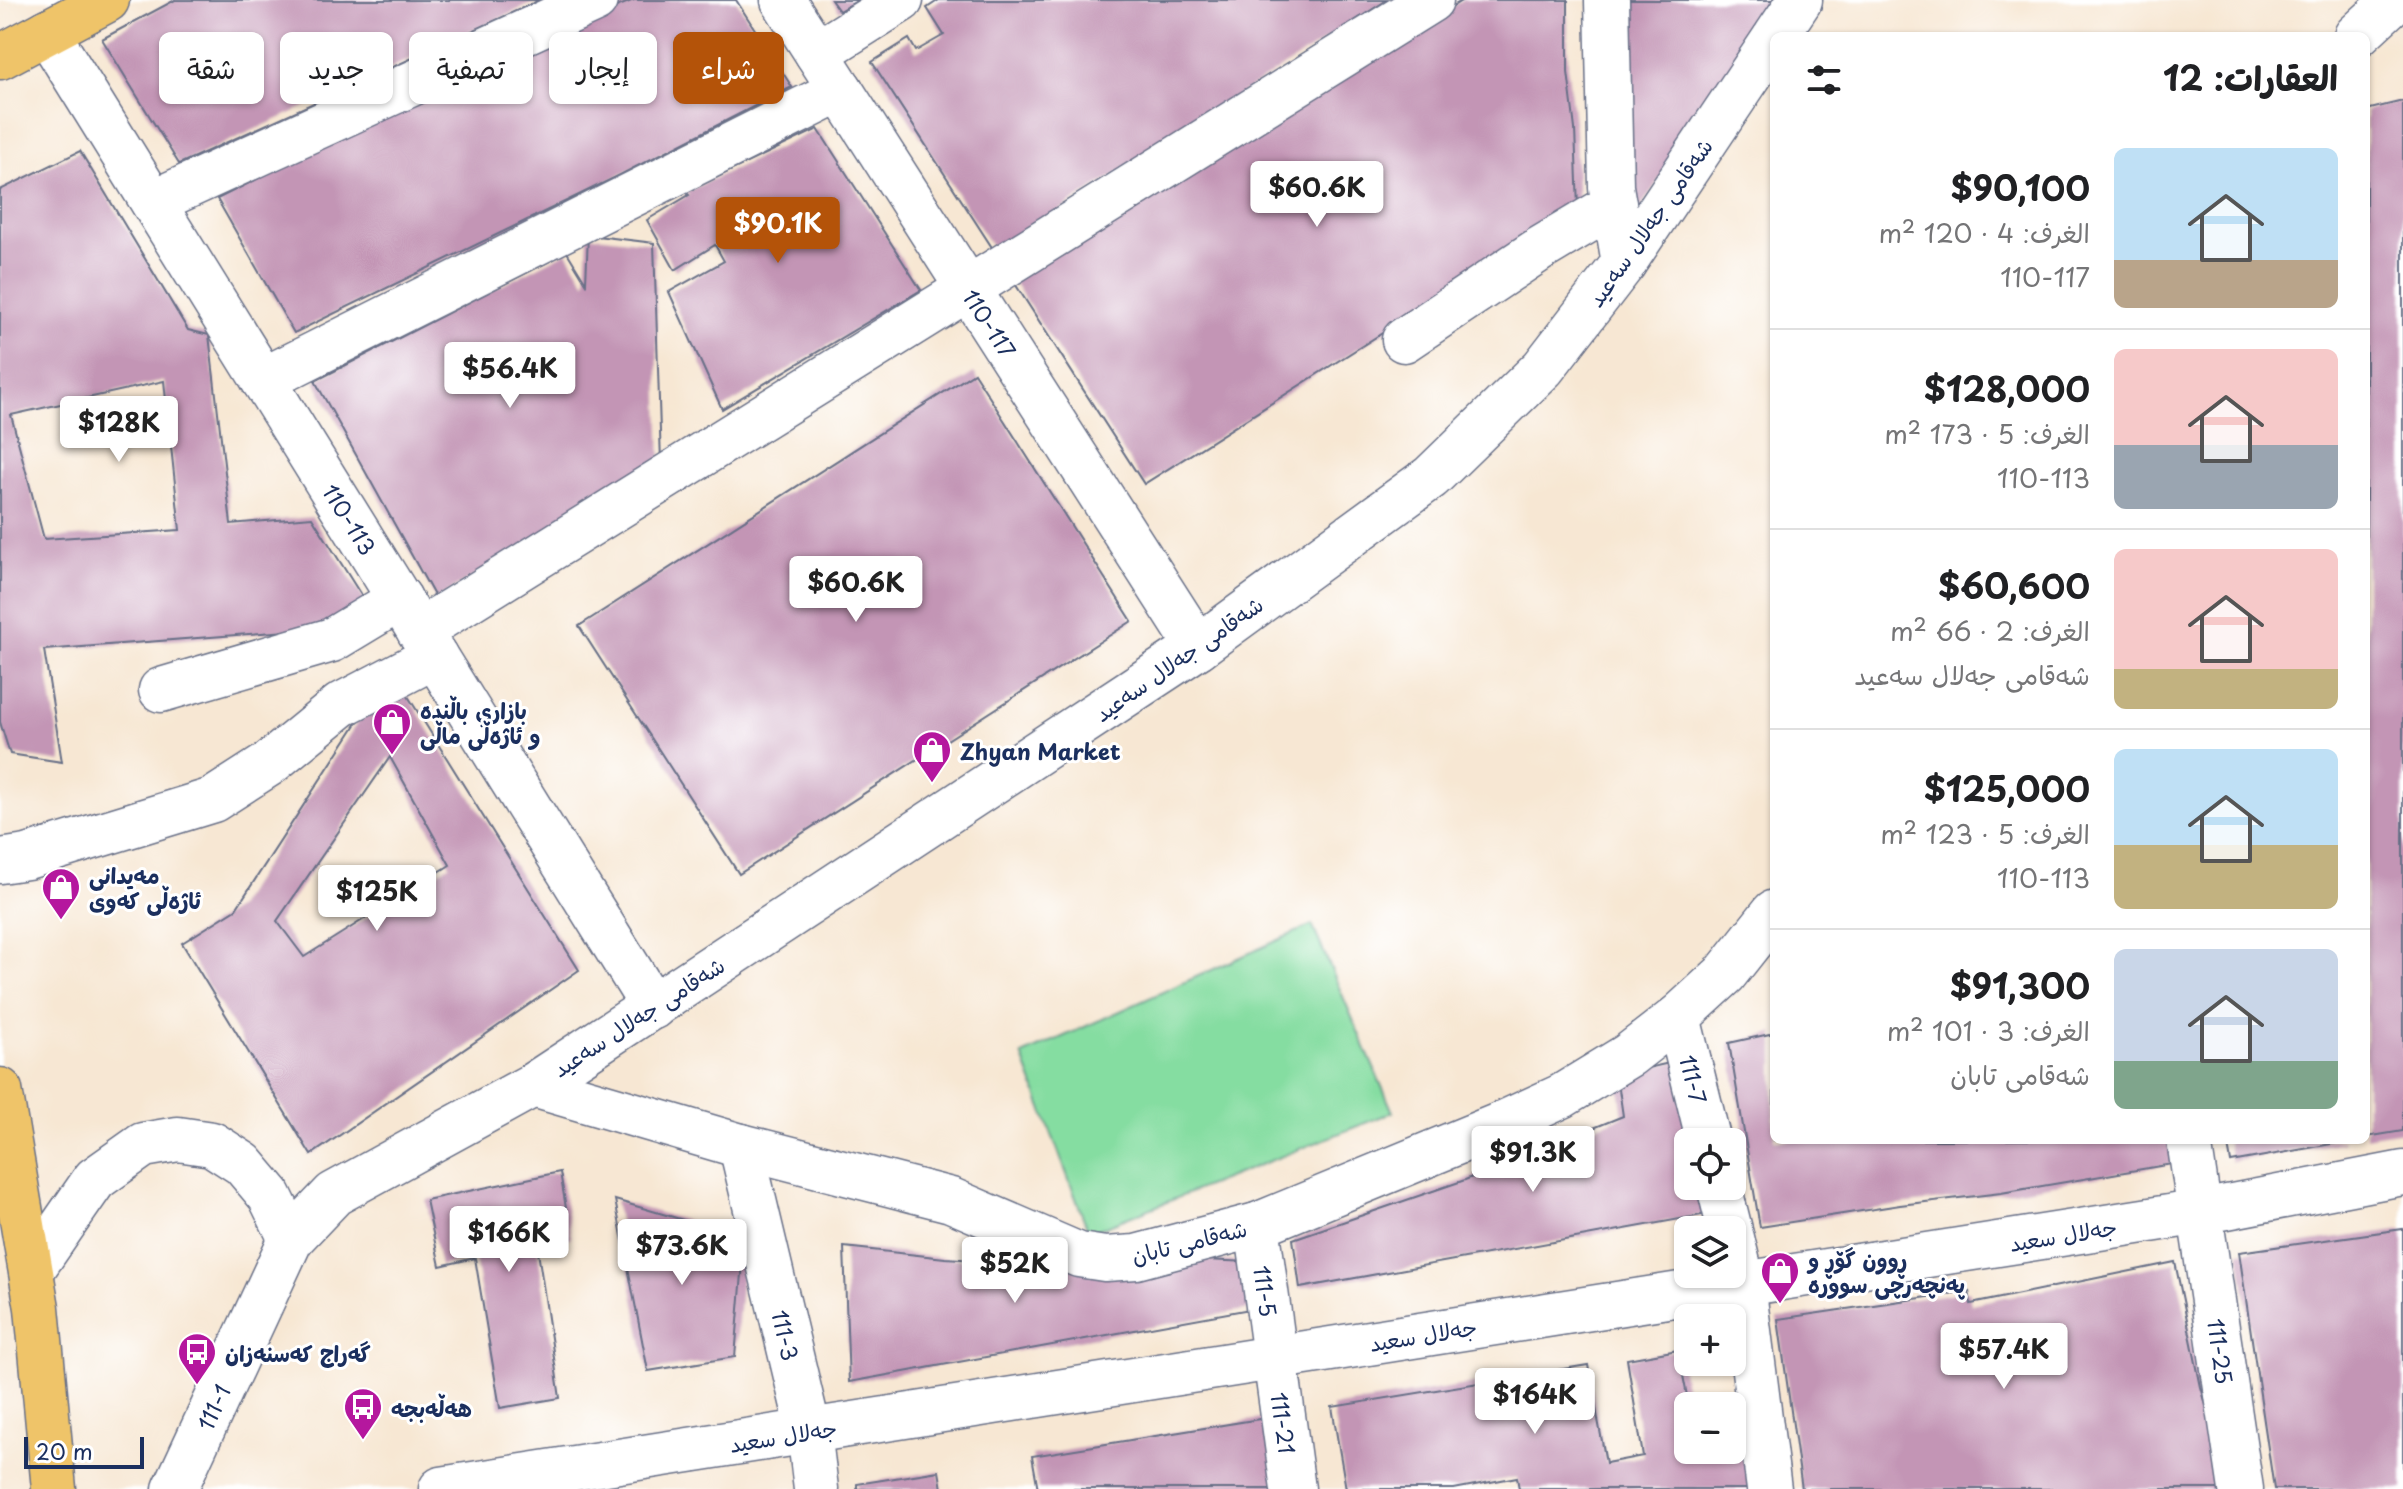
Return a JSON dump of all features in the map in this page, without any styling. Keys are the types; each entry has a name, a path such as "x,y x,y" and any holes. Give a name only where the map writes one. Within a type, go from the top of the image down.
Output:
{"main road":[{"path":"0,57 107,0"},
{"path":"0,1090 32,1270 53,1485"}],"street":[{"path":"153,202 595,0"},
{"name":"110-117","path":"783,0 1198,647"},
{"path":"817,53 901,0"},
{"path":"0,861 27,857 213,800 269,764 341,705 418,629 1431,0"},
{"path":"1607,0 1611,187 1624,263"},
{"name":"شەقامی جەلال سەعید","path":"1778,32 1800,0"},
{"path":"2360,32 2395,0"},
{"name":"110-113","path":"47,32 653,1007"},
{"name":"شەقامی جەلال سەعید","path":"291,1239 334,1194 533,1085 653,1007 1198,647 1431,477 1543,368 1624,263 1770,44"},
{"path":"263,380 841,90"},
{"path":"1404,340 1540,249 1614,205"},
{"path":"161,690 332,640 418,629"},
{"name":"شەقامی تابان","path":"533,1085 741,1146 951,1200 1079,1255 1105,1259 1136,1257 1257,1225 1562,1096 1629,1055 1678,1017 1725,974 1770,917"},
{"name":"111-7","path":"1678,1017 1706,1128"},
{"path":"32,1270 95,1179 143,1145 178,1139 212,1144 243,1164 270,1196 291,1239"},
{"name":"111-25","path":"2190,1144 2241,1489"},
{"name":"111-3","path":"741,1146 809,1431 816,1489"},
{"name":"جه‌لال سعید","path":"1746,1284 2201,1212 2403,1173"},
{"name":"111-5","path":"1257,1225 1275,1358"},
{"name":"111-1","path":"175,1489 291,1239"},
{"name":"جه‌لال سعید","path":"441,1489 1718,1288"},
{"path":"1744,1288 1769,1489"},
{"name":"111-21","path":"1275,1358 1293,1489"}],"green space":[{"path":"1312,925 1393,1112 1089,1233 1022,1055"}],"building":[{"path":"175,0 540,0 470,32 409,32 409,60 393,67 393,32 280,32 280,104 311,104 179,164 102,39"},
{"path":"634,0 736,0 757,32 673,32 673,104 759,104 294,333 217,199 409,103 533,104 533,41 549,33 549,104 657,104 657,32 553,32"},
{"path":"831,0 859,0 839,11"},
{"path":"939,0 1387,0 995,252 872,62 909,39 916,51 944,35 927,8"},
{"path":"1463,0 1568,0 1568,72 1575,129 1578,209 1144,484 1012,279"},
{"path":"1620,0 1780,0 1636,214 1625,171"},
{"path":"784,75 792,87 784,91"},
{"path":"2403,101 2403,1131 2370,1136 2370,109"},
{"path":"818,129 921,290 722,409 669,292 724,261 715,245 675,270 647,220 689,195 686,192"},
{"path":"80,151 188,330 209,335 231,524 312,517 366,603 338,627 44,650 62,762 10,754 0,722 0,190","holes":["164,381 180,530 44,539 11,415"]},
{"path":"588,235 654,243 661,463 436,599 315,381 567,252 586,283"},
{"path":"974,373 1132,621 739,874 579,626"},
{"path":"406,693 579,970 311,1155 182,943 236,909 359,720","holes":["390,757 450,865 304,957 277,921"]},
{"path":"1770,1034 1770,1144 2176,1144 2178,1163 2001,1193 1760,1227 1746,1128 1743,1128 1729,1043"},
{"path":"1687,1059 1688,1128 1674,1128 1674,1200 1711,1200 1713,1213 1674,1216 1674,1220 1300,1288 1293,1239 1465,1180 1623,1116 1617,1075"},
{"path":"2228,1144 2332,1144 2231,1162"},
{"path":"560,1172 571,1238 537,1245 560,1398 500,1408 475,1258 440,1266 426,1200"},
{"path":"615,1200 745,1238 735,1357 648,1371"},
{"path":"2403,1229 2403,1489 2274,1489 2239,1252"},
{"path":"844,1247 945,1258 1084,1267 1180,1259 1251,1262 1250,1309 849,1382"},
{"path":"2175,1262 2201,1387 2218,1448 2224,1489 1802,1489 1778,1319 1969,1291 1971,1304"},
{"path":"1674,1351 1674,1376 1683,1376 1686,1392 1674,1392 1674,1464 1746,1464 1746,1432 1755,1489 1519,1489 1517,1477 1454,1489 1346,1489 1332,1407 1588,1365 1606,1463 1643,1456 1627,1359"},
{"path":"1266,1418 1276,1489 1038,1489 1032,1456"},
{"path":"939,1471 942,1489 857,1489 857,1484"}],"place":[{"name":"بازاري باڵندە و ئاژەڵی ماڵی","path":"392,756"},
{"name":"Zhyan Market","path":"932,784"},
{"name":"مەیدانی ئاژەڵی کەوی","path":"61,921"},
{"name":"ڕوون گۆڕ و پەنچەرچی سوورە","path":"1780,1305"},
{"name":"گەراج کەسنەزان","path":"197,1386"},
{"name":"هەڵەبجە","path":"363,1441"}]}
